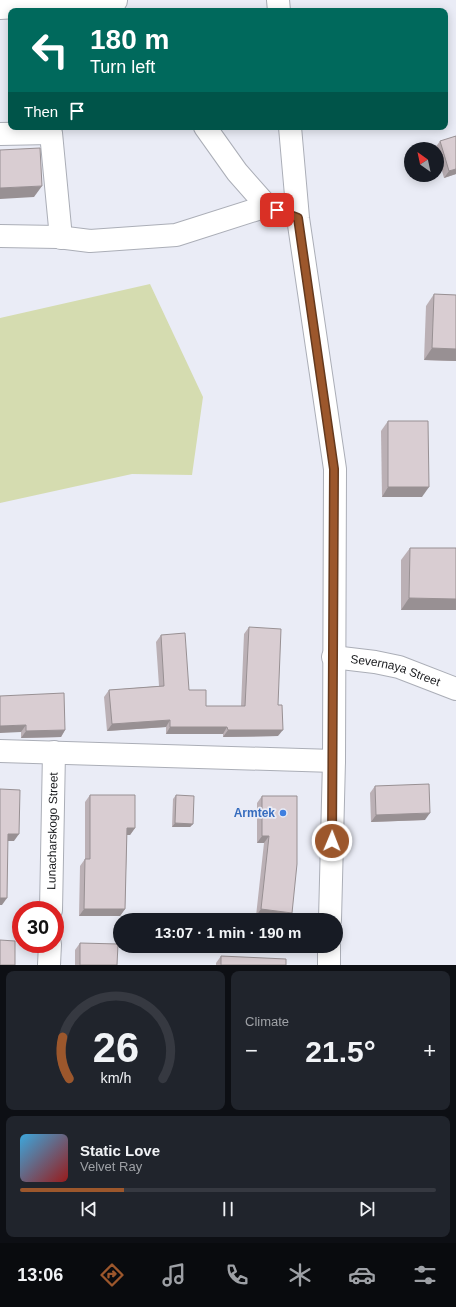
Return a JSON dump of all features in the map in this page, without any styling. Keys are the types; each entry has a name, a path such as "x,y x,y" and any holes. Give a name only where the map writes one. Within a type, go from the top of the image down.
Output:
{"street":[{"path":"0,8 118,4"},
{"path":"207,130 237,172 267,206 298,218"},
{"path":"290,130 298,218 334,469 334,761 330,913"},
{"path":"0,134 51,134 61,238"},
{"path":"0,236 61,238 90,241 176,235 267,206"},
{"name":"Severnaya Street","path":"333,657 375,662 399,667 456,690"},
{"path":"0,751 334,761"},
{"name":"Lunacharskogo Street","path":"51,901 54,752"},
{"path":"49,965 50,953"},
{"path":"329,953 329,965"}],"green space":[{"path":"150,284 203,397 192,475 132,474 0,503 0,318"}],"building":[{"path":"456,136 456,169 449,171 444,154 444,142 440,141"},
{"path":"40,148 42,186 0,188 0,150"},
{"path":"434,294 456,295 456,349 432,348"},
{"path":"388,421 428,421 429,487 388,487"},
{"path":"410,548 456,548 456,599 409,598"},
{"path":"249,627 281,629 278,705 282,705 283,730 228,730 227,727 170,727 170,720 112,724 109,690 164,686 161,635 185,633 189,690 206,690 206,706 245,706"},
{"path":"64,693 65,730 26,731 26,725 0,726 0,696"},
{"path":"429,784 430,813 376,815 375,786"},
{"path":"0,789 20,790 19,834 8,834 7,898 0,898"},
{"path":"90,795 135,795 135,828 127,828 125,909 84,909 85,859 90,859"},
{"path":"176,795 194,796 193,824 175,823"},
{"path":"262,796 297,796 297,864 292,913 261,909 269,836 262,836"},
{"path":"0,940 12,941 12,953 15,953 15,965 0,965"},
{"path":"80,943 113,944 113,953 118,953 117,965 80,965"},
{"path":"221,956 286,959 286,965 221,965"}],"place":[{"name":"Armtek","path":"283,813"}],"route":[{"path":"277,210 298,218 334,469 334,761 332,841"}]}
